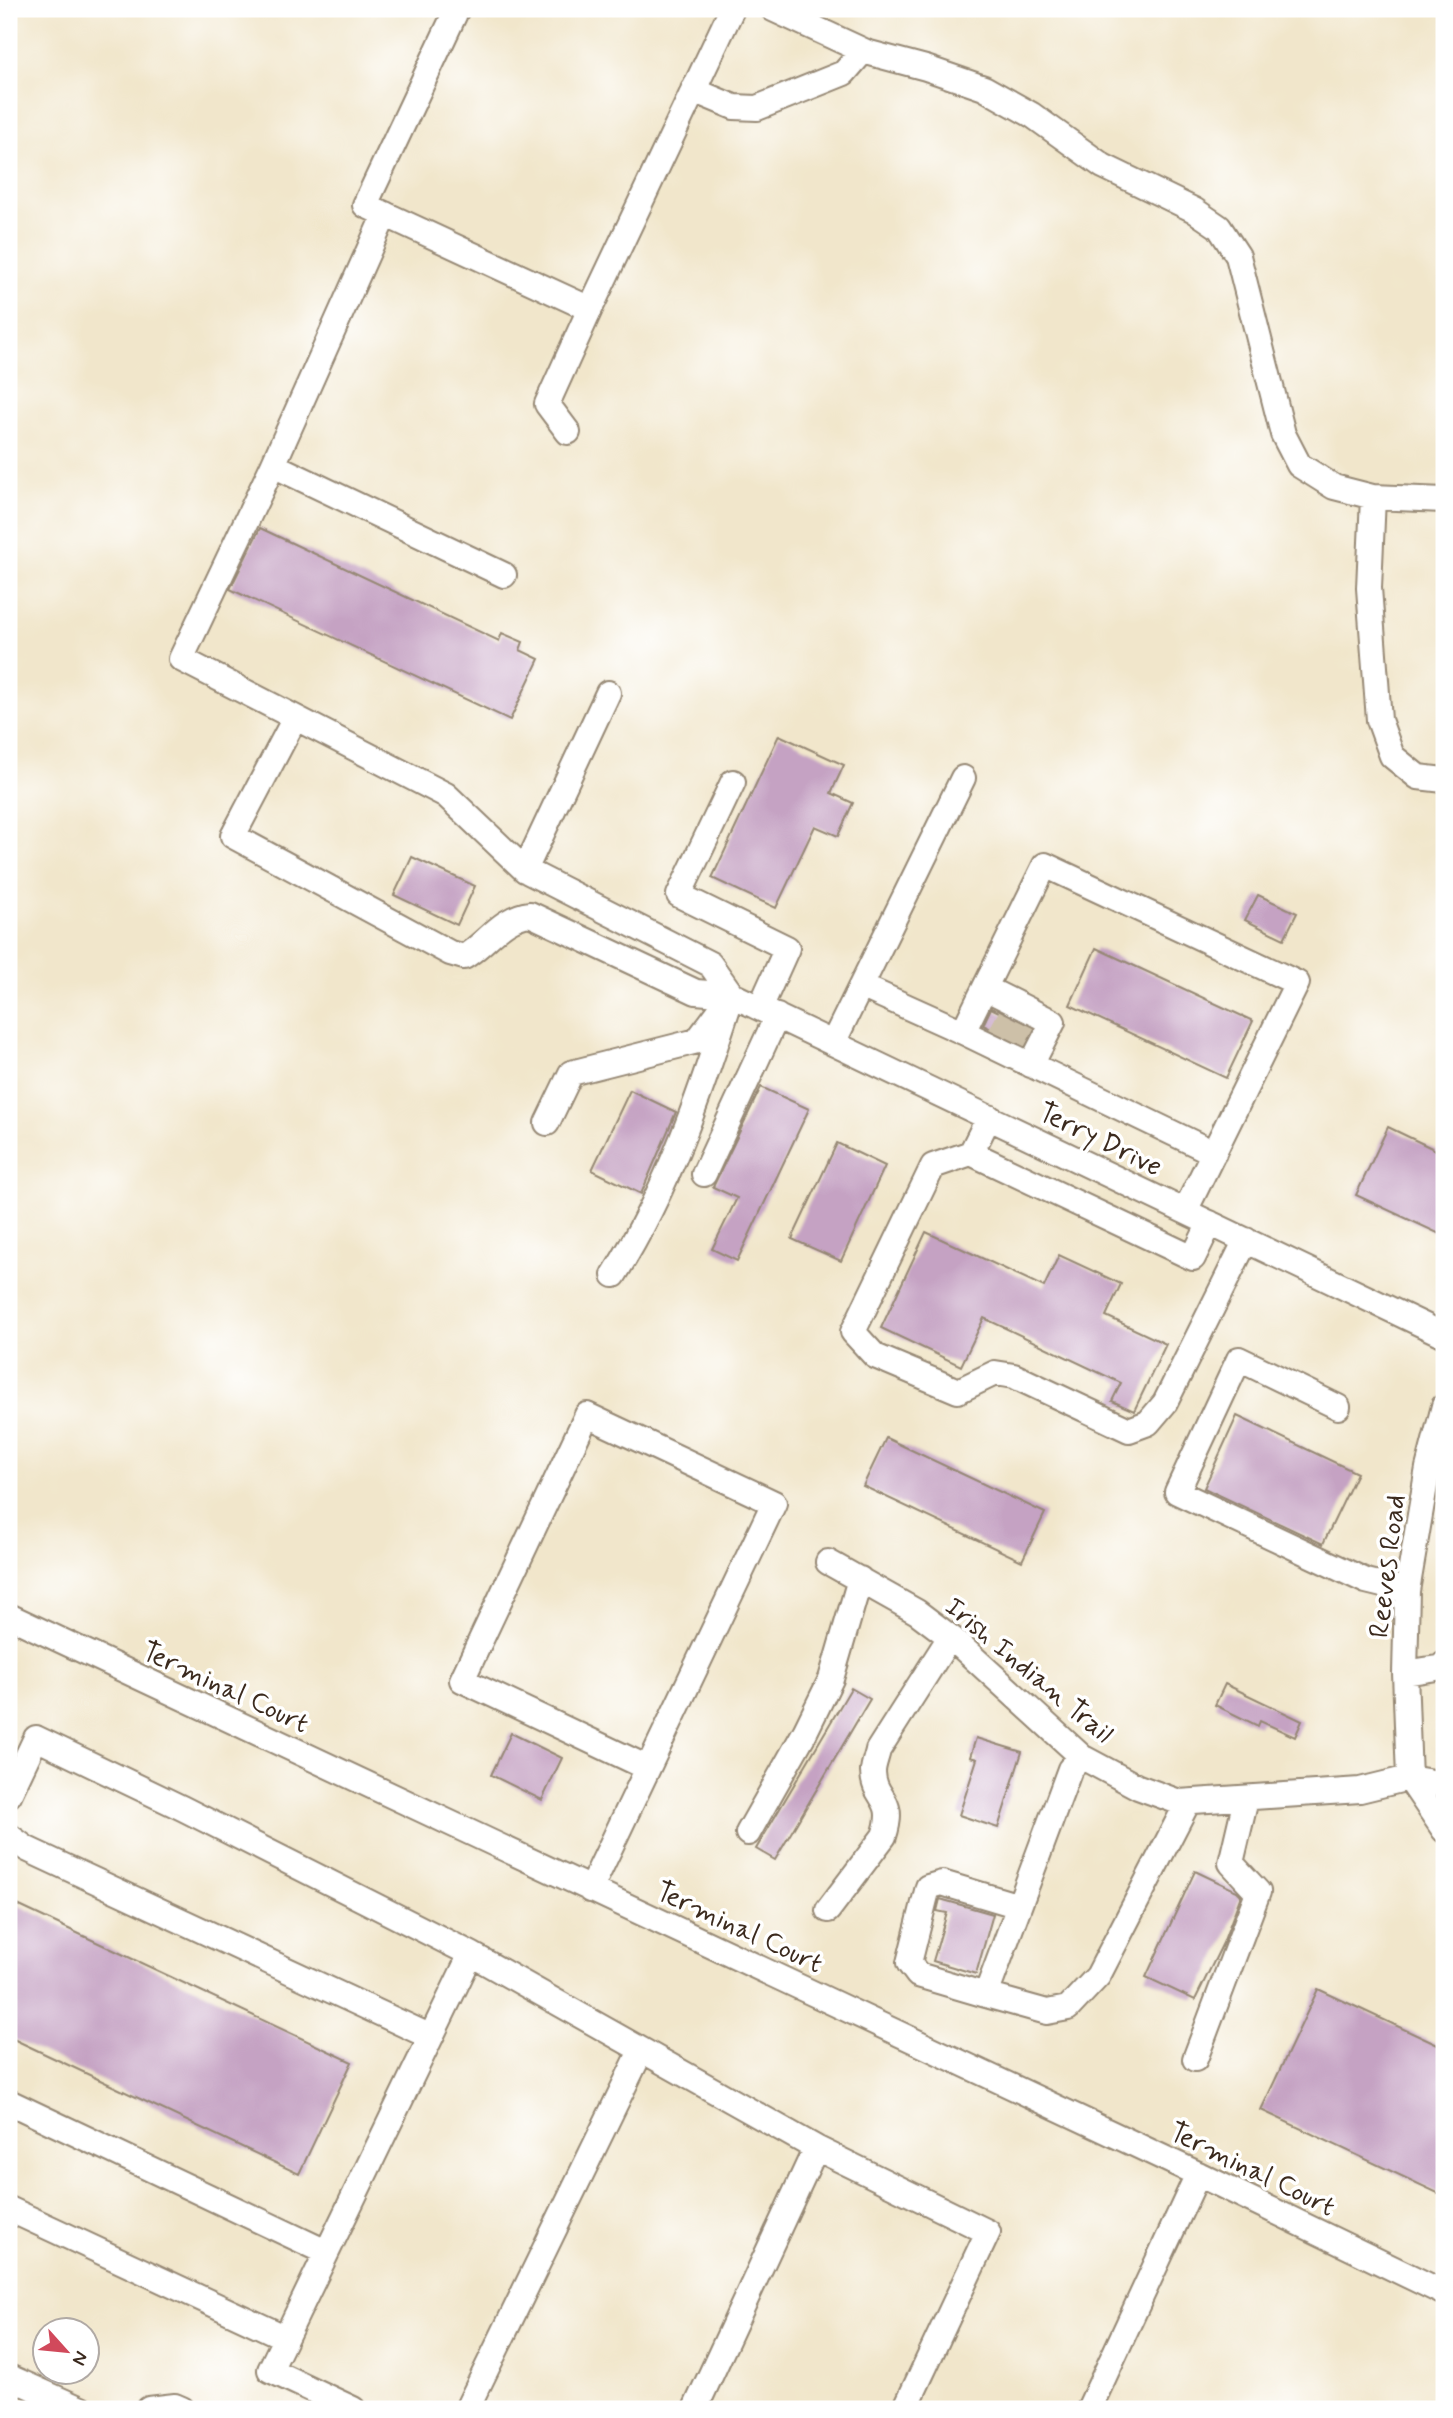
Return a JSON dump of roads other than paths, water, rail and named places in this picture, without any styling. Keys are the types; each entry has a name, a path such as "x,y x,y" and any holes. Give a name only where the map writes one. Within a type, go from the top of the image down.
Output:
{"street":[{"path":"457,9 365,205 590,309"},
{"path":"568,432 548,404 732,9"},
{"path":"773,9 863,51 926,68 984,88 1032,115 1103,166 1194,211 1219,227 1238,256 1283,434 1299,465 1334,488 1373,497 1444,500"},
{"path":"693,90 734,107 757,108 844,73 863,51"},
{"path":"385,214 273,465 181,659 446,795 525,870 710,964 733,995"},
{"path":"273,465 503,575"},
{"path":"1373,497 1369,588 1379,720 1392,756 1418,777 1444,780"},
{"path":"525,870 608,694"},
{"path":"295,718 233,836 450,953 464,957 516,915 530,914 696,992 733,995"},
{"path":"833,1043 963,778"},
{"path":"704,1174 768,1012 787,948 679,895 733,782"},
{"path":"963,1032 1045,865 1297,983 1185,1211"},
{"path":"862,986 963,1032 1016,1034"},
{"path":"985,988 1016,1034 1214,1153"},
{"path":"547,1123 571,1073 697,1041 733,995"},
{"path":"614,1275 647,1220 665,1182 691,1120 733,995"},
{"name":"Terry Drive","path":"733,995 1444,1335"},
{"path":"971,1153 989,1117"},
{"path":"1210,1223 1192,1258 971,1153 933,1166 853,1332 875,1356 958,1391 995,1373 1014,1376 1129,1430 1148,1423 1165,1403 1246,1240"},
{"path":"1338,1407 1239,1359 1177,1492 1366,1581 1407,1591"},
{"name":"Reeves Road","path":"1409,1777 1405,1673 1407,1591 1436,1469 1444,1406"},
{"path":"590,1890 774,1503 587,1415 462,1680 648,1768"},
{"name":"Irish Indian Trail","path":"828,1562 917,1612 950,1637 1082,1757 1138,1787 1179,1802 1360,1790 1409,1777"},
{"path":"748,1833 805,1732 831,1679 860,1579"},
{"name":"Terminal Court","path":"10,1621 1198,2174 1444,2293"},
{"path":"828,1910 884,1836 889,1811 877,1788 873,1770 878,1750 950,1637"},
{"path":"1405,1673 1443,1667 1444,1664"},
{"path":"9,1795 36,1738 182,1808 471,1954 816,2148 988,2232 905,2409"},
{"path":"986,1995 1070,1769 1082,1757"},
{"path":"1409,1777 1444,1784"},
{"path":"1409,1777 1444,1830"},
{"path":"1195,2059 1258,1892 1231,1863 1246,1799"},
{"path":"1019,1906 942,1883 928,1887 909,1963 919,1975 1046,2012 1068,2008 1098,1976 1188,1801"},
{"path":"9,1836 27,1849 431,2037"},
{"path":"353,2409 270,2370 471,1954"},
{"path":"467,2409 640,2050"},
{"path":"9,2102 326,2252"},
{"path":"695,2409 816,2148"},
{"path":"1089,2409 1198,2174"},
{"path":"9,2209 284,2337"},
{"path":"9,2376 81,2409"},
{"path":"149,2409 175,2406 182,2409"}],"tunnel":[{"path":"999,1036 1010,1016"},
{"path":"1017,1045 1028,1023"}]}
